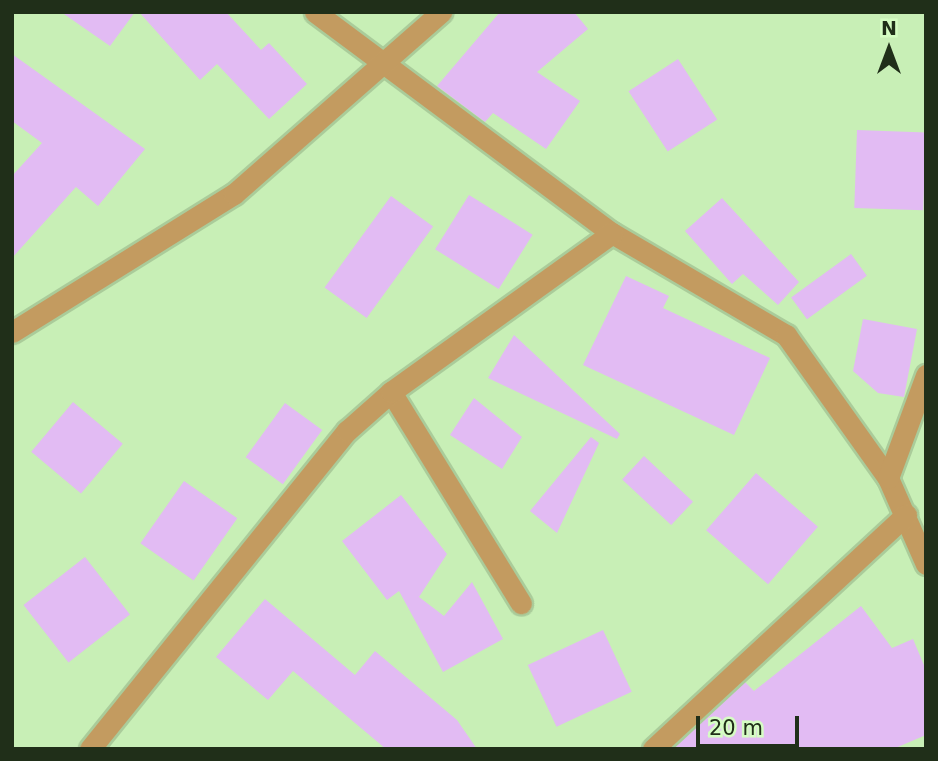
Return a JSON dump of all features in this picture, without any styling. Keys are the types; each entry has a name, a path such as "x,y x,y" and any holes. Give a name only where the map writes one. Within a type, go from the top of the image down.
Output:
{"street":[{"path":"315,12 384,68 612,233 786,335 888,478 923,551"},
{"path":"12,332 234,194 384,68 441,12"},
{"path":"90,749 347,431 390,392 612,233"},
{"path":"888,478 926,375"},
{"path":"390,392 522,603"},
{"path":"653,749 906,515"}],"building":[{"path":"61,12 135,12 110,46"},
{"path":"139,12 226,12 261,50 269,43 307,84 269,119 217,64 200,80"},
{"path":"500,12 574,12 588,29 537,72 580,101 546,149 493,113 485,122 437,86"},
{"path":"12,54 145,149 98,206 76,187 12,258 12,176 42,143 12,121"},
{"path":"678,59 717,119 668,152 629,91"},
{"path":"857,130 926,132 923,210 854,208"},
{"path":"469,195 533,235 499,289 435,249"},
{"path":"391,196 433,227 367,318 325,287"},
{"path":"722,198 799,282 778,305 743,274 732,284 685,231"},
{"path":"851,254 867,276 807,319 791,297"},
{"path":"626,276 669,296 663,308 770,358 734,435 583,365"},
{"path":"863,319 917,329 904,397 878,393 853,371"},
{"path":"514,335 620,434 617,439 488,378"},
{"path":"474,398 522,437 502,469 450,435"},
{"path":"73,402 123,444 81,494 31,452"},
{"path":"285,403 322,430 283,484 246,457"},
{"path":"591,437 599,443 557,533 530,511"},
{"path":"644,456 693,502 671,525 622,479"},
{"path":"756,473 818,527 768,584 706,530"},
{"path":"184,481 237,518 194,581 140,543"},
{"path":"401,495 447,554 419,597 444,616 472,582 503,639 443,672 399,591 387,600 342,541"},
{"path":"85,557 130,615 68,663 24,605"},
{"path":"265,599 355,675 375,651 457,720 477,749 386,749 293,671 268,700 216,657"},
{"path":"861,606 892,648 913,639 926,670 926,735 893,749 673,749 745,682 754,691"},
{"path":"603,630 632,692 557,727 528,665"}]}
